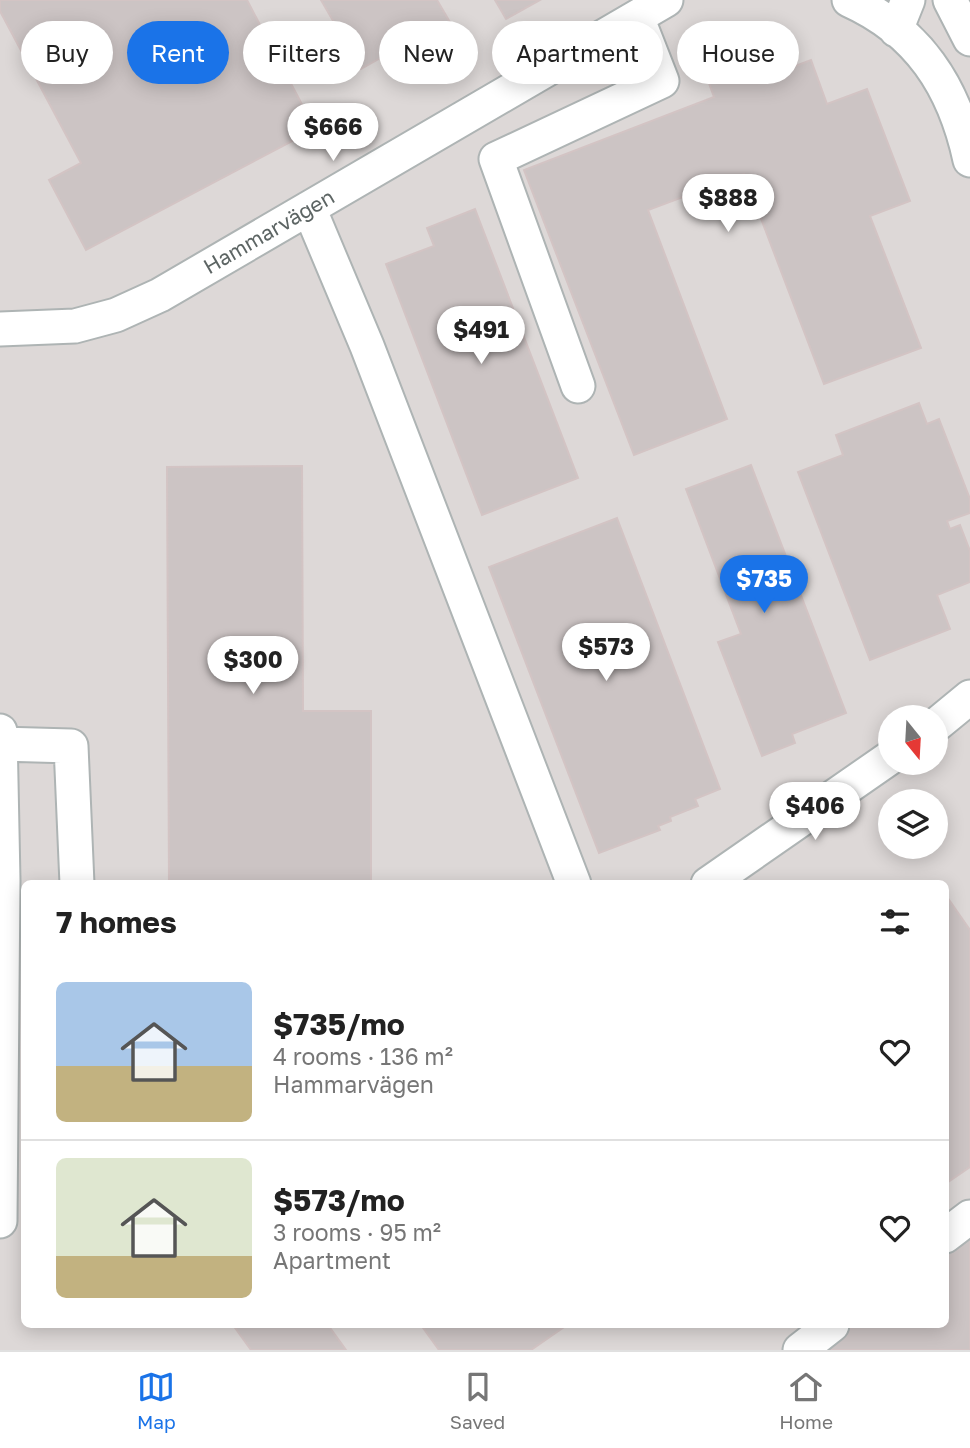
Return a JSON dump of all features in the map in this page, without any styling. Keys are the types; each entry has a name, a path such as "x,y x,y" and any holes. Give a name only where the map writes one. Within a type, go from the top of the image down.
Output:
{"street":[{"name":"Hammarvägen","path":"0,330 75,326 116,315 160,295 666,0"},
{"path":"849,0 874,12 902,15 920,51 955,104 970,159"},
{"path":"950,0 970,40"},
{"path":"578,386 496,159 662,81 637,17"},
{"path":"309,208 372,359 572,880"},
{"path":"948,715 970,697"},
{"path":"0,731 9,1075 0,1221"},
{"path":"0,744 71,747 77,880"},
{"path":"714,880 878,766"},
{"path":"949,1233 970,1217"},
{"path":"800,1350 828,1328"}],"shaded area":[{"path":"0,0 970,0 970,1350 0,1350"}],"building":[{"path":"0,0 247,0 258,21 243,21 243,84 291,84 315,129 86,250 49,180 81,163 39,84 113,84 113,21 21,21 21,50 0,11"},
{"path":"321,0 437,0 449,21 379,21 379,59 365,67 365,21 333,21"},
{"path":"495,0 540,0 506,19"},
{"path":"811,60 827,104 867,89 910,201 870,216 921,348 824,384 744,174 648,210 727,419 634,455 524,170 714,97 709,84 799,84 799,64"},
{"path":"475,209 578,478 482,515 386,264 434,246 427,228"},
{"path":"919,403 927,424 939,419 970,499 970,513 947,521 950,529 960,525 970,551 970,582 937,595 950,629 870,660 798,472 843,455 836,435"},
{"path":"751,465 846,713 792,734 795,743 762,756 718,642 741,634 686,489"},
{"path":"302,466 303,711 371,711 371,880 169,880 167,467"},
{"path":"617,518 720,789 695,799 698,806 670,817 671,821 658,826 660,830 599,853 489,567"},
{"path":"949,900 970,930 970,1167 949,1181"},
{"path":"970,1236 970,1350 821,1350 850,1328 949,1328 949,1252"},
{"path":"235,1328 330,1328 346,1350 251,1350"},
{"path":"423,1328 563,1328 531,1350 439,1350"}]}
